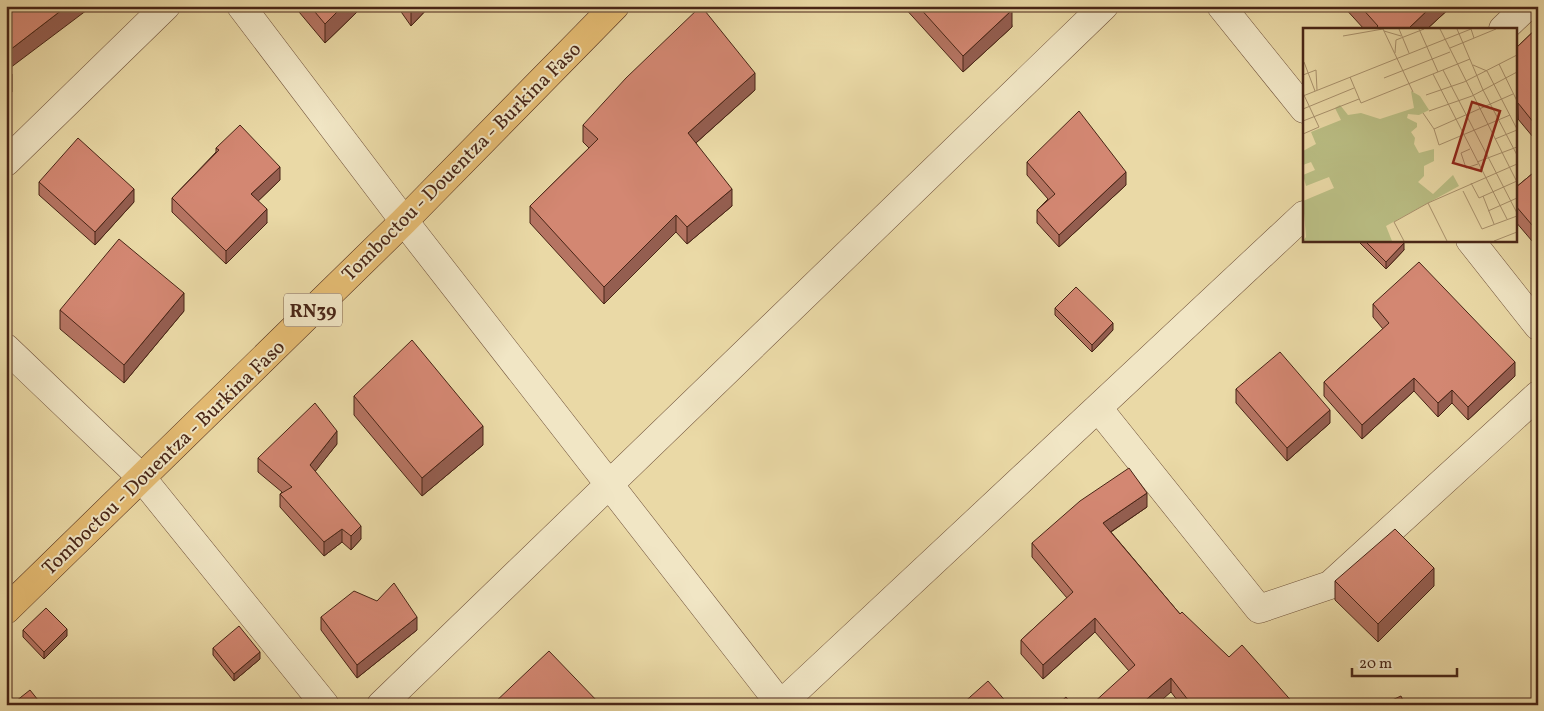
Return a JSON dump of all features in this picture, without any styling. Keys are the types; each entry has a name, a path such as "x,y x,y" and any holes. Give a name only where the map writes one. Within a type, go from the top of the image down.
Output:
{"main road":[{"name":"Tomboctou - Douentza - Burkina Faso","path":"6,610 404,221 615,6"}],"street":[{"path":"6,162 166,6"},
{"path":"241,6 404,221 781,705 1303,216"},
{"path":"382,705 1104,6"},
{"path":"1221,6 1303,108"},
{"path":"1504,28 1527,6"},
{"path":"1471,241 1538,326"},
{"path":"6,348 142,477 325,705"},
{"path":"1098,408 1259,609 1330,586 1538,395"}],"building":[{"path":"6,6 67,6 6,53"},
{"path":"310,6 343,6 325,24"},
{"path":"407,6 417,6 411,12"},
{"path":"701,6 755,73 688,133 732,189 687,227 676,215 604,287 530,206 598,139 583,125 626,78"},
{"path":"918,6 1009,6 1012,10 963,56"},
{"path":"1360,6 1432,6 1411,28 1376,28 1378,26"},
{"path":"1538,27 1538,128 1518,103 1516,104 1516,48"},
{"path":"6,68 12,74 6,79"},
{"path":"1079,111 1126,172 1059,235 1037,210 1055,194 1027,162"},
{"path":"240,125 280,167 251,194 267,209 226,251 172,198 219,150 216,148"},
{"path":"78,138 134,189 95,232 39,182"},
{"path":"1538,169 1538,232 1516,206 1516,187"},
{"path":"119,239 184,293 124,365 60,310"},
{"path":"1365,241 1402,241 1404,243 1386,262"},
{"path":"1419,262 1515,362 1468,407 1452,390 1438,403 1414,378 1362,425 1324,382 1389,323 1373,304"},
{"path":"1076,287 1113,323 1092,345 1055,308"},
{"path":"412,340 483,426 422,478 354,396"},
{"path":"1280,352 1330,410 1287,448 1236,389"},
{"path":"315,403 337,431 310,465 361,526 351,536 342,529 324,542 280,494 292,487 258,458"},
{"path":"1129,468 1147,493 1103,523 1180,614 1182,612 1229,657 1242,645 1295,705 1192,705 1171,678 1140,705 1091,705 1135,665 1095,618 1043,665 1021,640 1073,592 1032,543 1080,501"},
{"path":"1395,529 1434,568 1378,624 1335,581"},
{"path":"394,583 417,617 357,665 321,617 354,591 377,601"},
{"path":"46,608 67,629 44,652 23,630"},
{"path":"239,626 260,652 234,674 213,648"},
{"path":"549,651 599,705 492,705"},
{"path":"988,681 1009,705 961,705"},
{"path":"30,690 42,705 11,705"},
{"path":"1401,696 1405,705 1381,705"},
{"path":"1066,697 1072,705 1057,705"}]}
